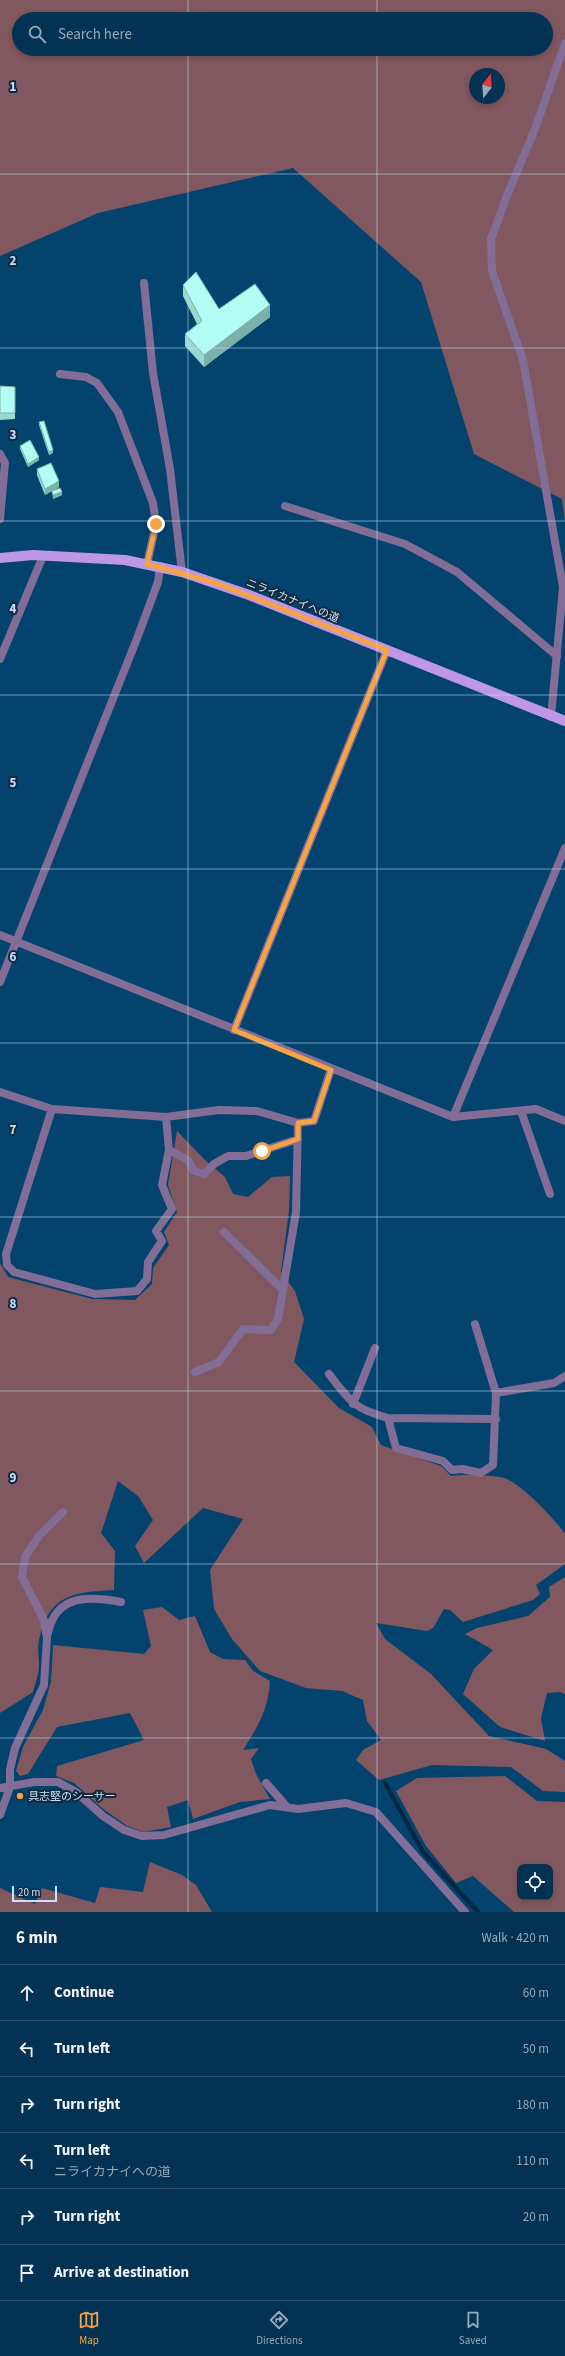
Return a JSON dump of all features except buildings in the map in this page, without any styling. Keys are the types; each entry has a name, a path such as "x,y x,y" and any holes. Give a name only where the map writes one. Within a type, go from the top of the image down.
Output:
{"main road":[{"name":"ニライカナイへの道","path":"0,558 43,556 125,560 160,566 182,572 249,595 551,717 565,721"}],"street":[{"path":"551,717 563,587 523,360 492,271 491,239 508,193 535,129 565,43"},
{"path":"144,283 153,373 170,469 182,572"},
{"path":"60,374 86,377 97,384 118,412 153,503 156,524 147,564"},
{"path":"0,454 5,463 0,519"},
{"path":"285,506 405,544 457,572 557,656"},
{"path":"0,659 43,556"},
{"path":"0,982 138,636 158,582 160,566"},
{"path":"234,1030 387,650"},
{"path":"453,1117 565,848"},
{"path":"0,936 331,1070 453,1117 536,1109 565,1121"},
{"path":"0,1092 52,1109 166,1117 219,1110 257,1110 298,1123 314,1121 331,1070"},
{"path":"52,1109 3,1252 7,1266 14,1272 95,1294 137,1291 147,1280 148,1262 162,1241 156,1231 172,1209 162,1184 169,1150 166,1117"},
{"path":"521,1111 550,1194"},
{"path":"196,1372 219,1362 243,1329 271,1330 278,1319 282,1289 287,1273 296,1212 298,1123"},
{"path":"169,1150 188,1160 194,1171 204,1174 214,1164 228,1156 246,1156 298,1139"},
{"path":"224,1232 282,1289"},
{"path":"388,1418 396,1448 443,1461 452,1470 462,1469 481,1473 493,1465 496,1393 475,1324"},
{"path":"353,1404 375,1348"},
{"path":"328,1374 353,1404 371,1413 388,1418 496,1419"},
{"path":"496,1393 554,1383 565,1376"},
{"path":"0,1815 10,1787 10,1769 16,1748 44,1685 47,1638 44,1620 22,1578 25,1557 39,1536 63,1512"},
{"path":"47,1638 54,1615 65,1604 76,1599 101,1598 121,1602"},
{"path":"0,1788 34,1782 58,1782 76,1792 103,1816 124,1830 142,1836 164,1835 270,1805 298,1809 346,1803 376,1812 466,1912"},
{"path":"266,1784 287,1807"}],"shaded area":[{"path":"0,0 565,0 565,522 562,499 474,454 421,282 293,168 98,213 0,256"},
{"path":"177,1131 204,1159 225,1177 233,1194 248,1197 272,1177 290,1176 289,1211 281,1272 295,1291 304,1319 294,1362 339,1408 372,1427 381,1445 441,1466 451,1476 480,1475 507,1479 521,1488 538,1504 565,1534 565,1564 536,1585 540,1594 533,1600 463,1622 450,1610 444,1609 433,1628 427,1631 376,1623 385,1639 431,1674 489,1736 546,1749 565,1761 565,1792 543,1791 511,1767 432,1765 379,1780 356,1760 363,1750 381,1740 367,1721 363,1700 342,1691 306,1688 260,1671 232,1639 214,1609 210,1570 243,1519 203,1508 144,1563 135,1546 153,1520 138,1496 118,1481 101,1533 115,1551 114,1590 86,1592 64,1599 56,1605 49,1613 43,1625 39,1640 39,1668 33,1692 0,1713 0,1263 8,1277 92,1299 135,1300 152,1284 153,1268 169,1245 164,1232 177,1212 168,1185"},
{"path":"565,1577 565,1694 560,1692 547,1693 541,1718 545,1741 500,1727 463,1694 474,1669 493,1650 465,1634 477,1628 528,1616 550,1597 549,1587"},
{"path":"162,1607 179,1620 195,1616 210,1652 223,1659 245,1660 253,1671 270,1681 265,1710 258,1726 243,1750 259,1748 251,1759 256,1774 270,1799 240,1802 193,1819 188,1800 167,1807 171,1827 144,1832 127,1826 102,1808 74,1783 56,1776 57,1766 144,1740 130,1713 57,1727 28,1774 20,1776 16,1771 23,1747 43,1710 51,1681 53,1645 144,1654 151,1646 143,1610"},
{"path":"505,1776 537,1801 565,1802 565,1912 514,1912 473,1876 456,1883 426,1846 396,1791 417,1778"},
{"path":"150,1862 182,1875 196,1885 212,1912 0,1912 0,1888 35,1904 42,1888 95,1903 100,1887 143,1892"}],"waterway":[{"path":"385,1783 423,1852 478,1912"}],"place":[{"name":"具志堅のシーサー","path":"20,1796"}],"route":[{"path":"156,524 147,564 182,572 216,583 387,650 234,1030 331,1070 314,1121 298,1123 298,1139 262,1151"}]}
